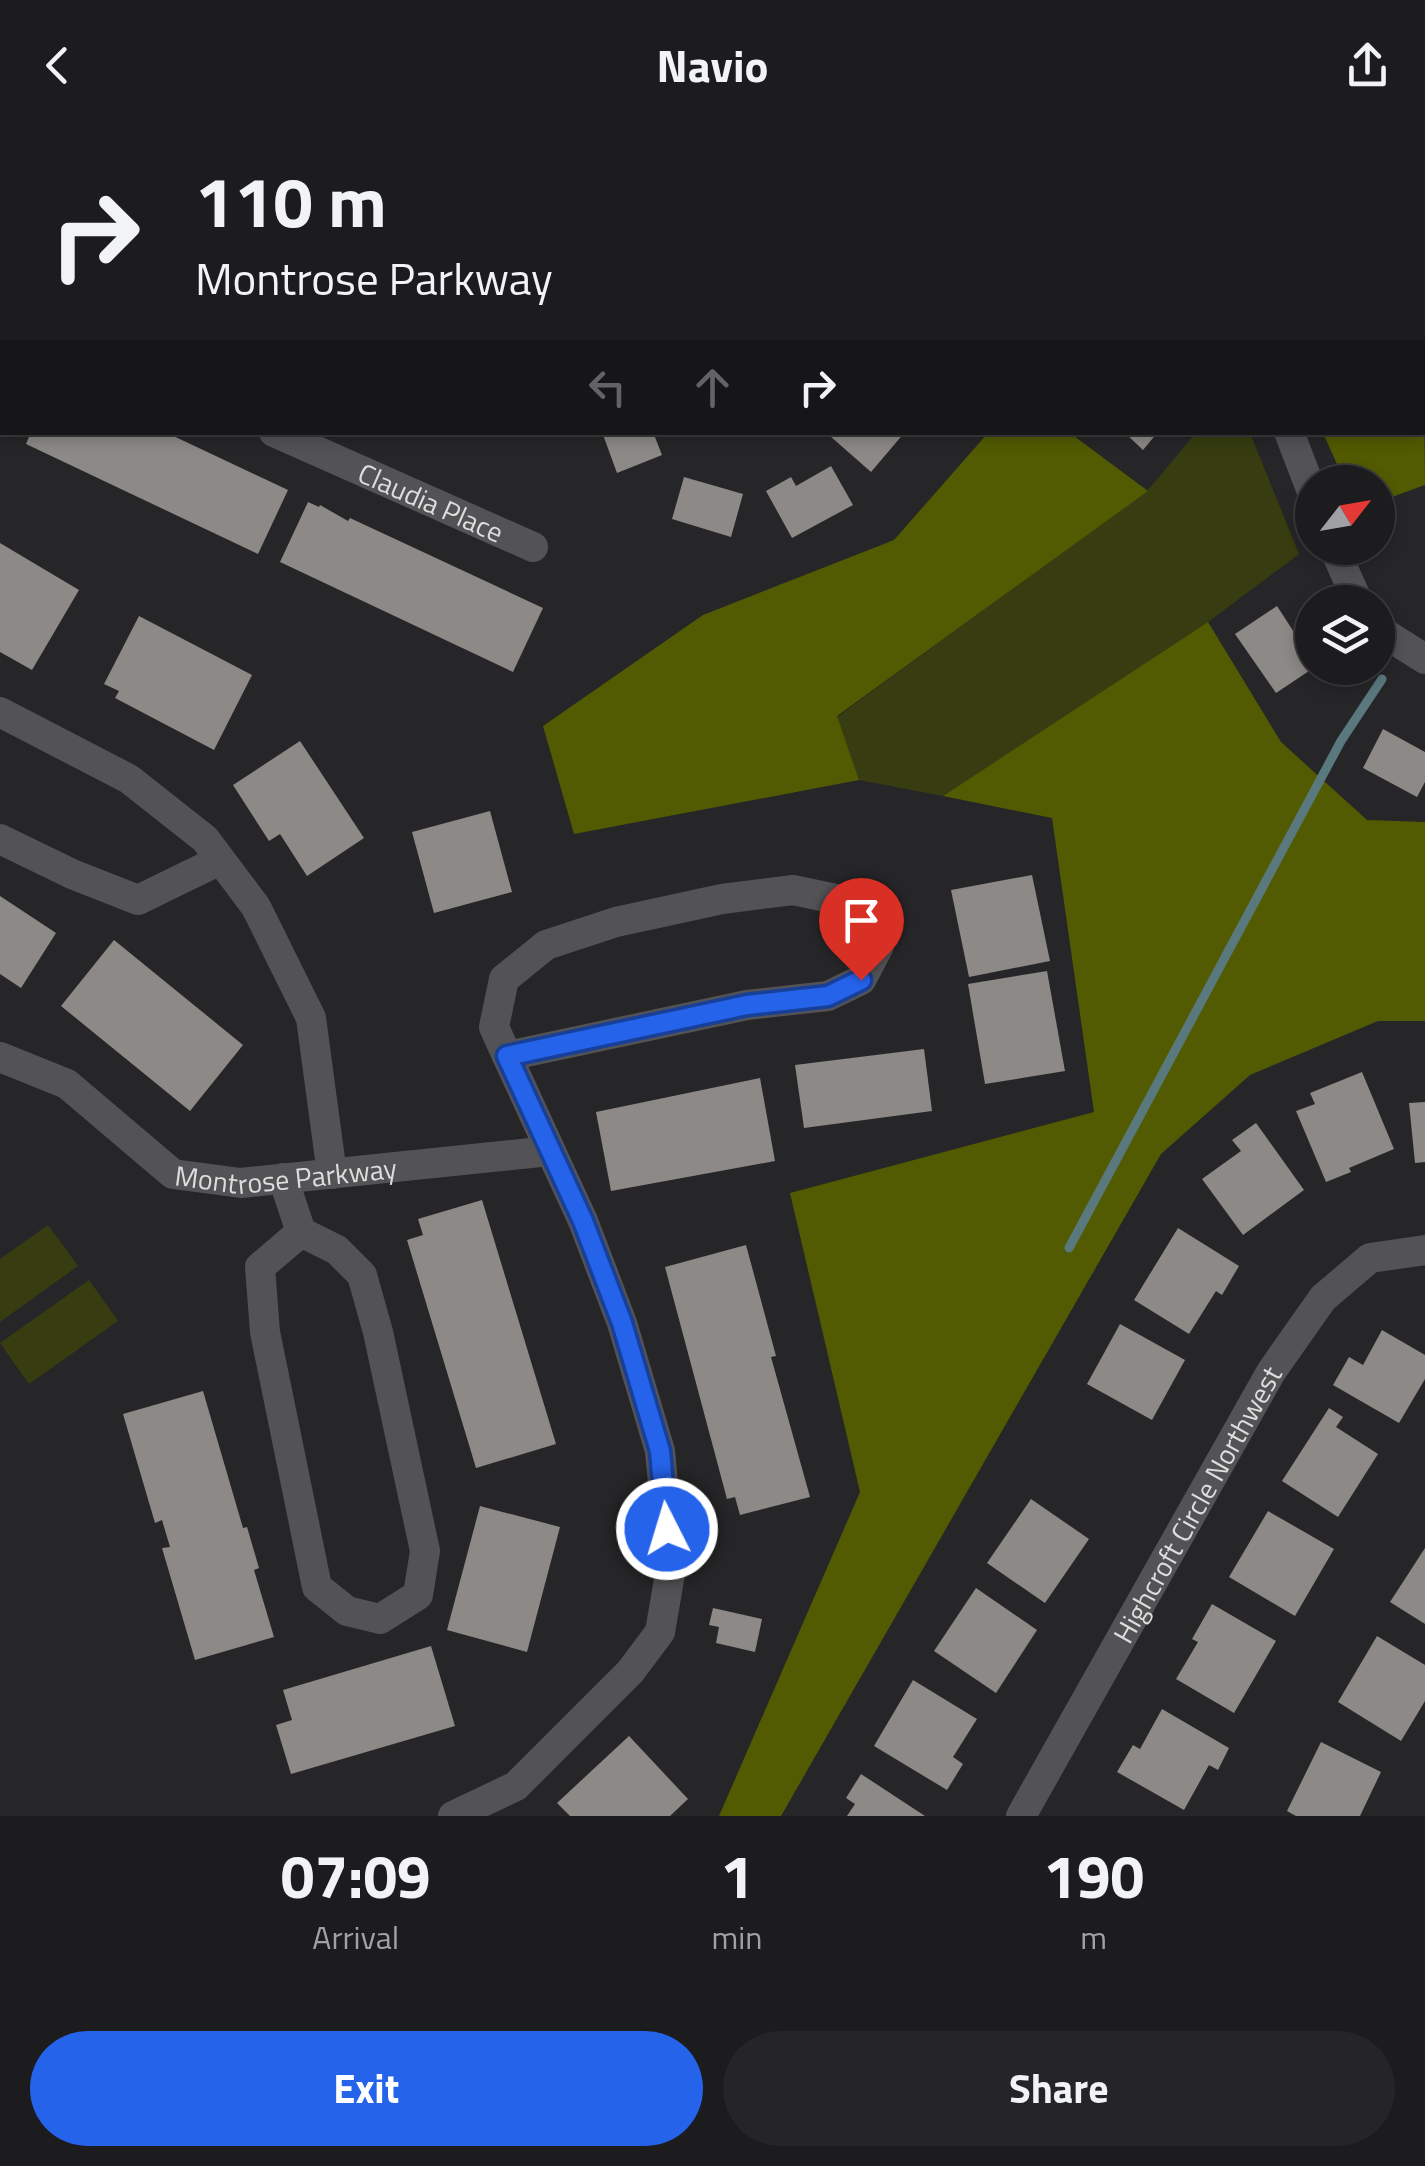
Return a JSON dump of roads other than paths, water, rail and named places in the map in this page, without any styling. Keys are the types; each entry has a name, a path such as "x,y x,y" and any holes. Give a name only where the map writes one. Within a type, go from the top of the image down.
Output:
{"street":[{"name":"Claudia Place","path":"281,435 533,547"},
{"path":"1290,435 1302,465"},
{"path":"1395,641 1425,659"},
{"path":"0,712 128,779 204,839 256,907 311,1018 332,1174"},
{"path":"0,839 138,900 220,860"},
{"path":"454,1816 516,1786 630,1672 660,1632 671,1568 660,1451 622,1323 583,1221 550,1151 507,1056 494,1027 504,979 546,946 616,922 722,899 792,890 864,905 880,946 861,980 828,996 729,1008 507,1056"},
{"name":"Montrose Parkway","path":"0,1057 67,1084 173,1174 241,1183 550,1151"},
{"path":"283,1178 301,1232 337,1250 362,1275 378,1332 425,1552 418,1595 380,1619 347,1612 316,1587 265,1332 260,1267 301,1232"},
{"name":"Highcroft Circle Northwest","path":"1021,1816 1271,1372 1323,1298 1370,1258 1425,1250"}],"waterway":[{"path":"1069,1248 1341,741 1378,685"}]}
